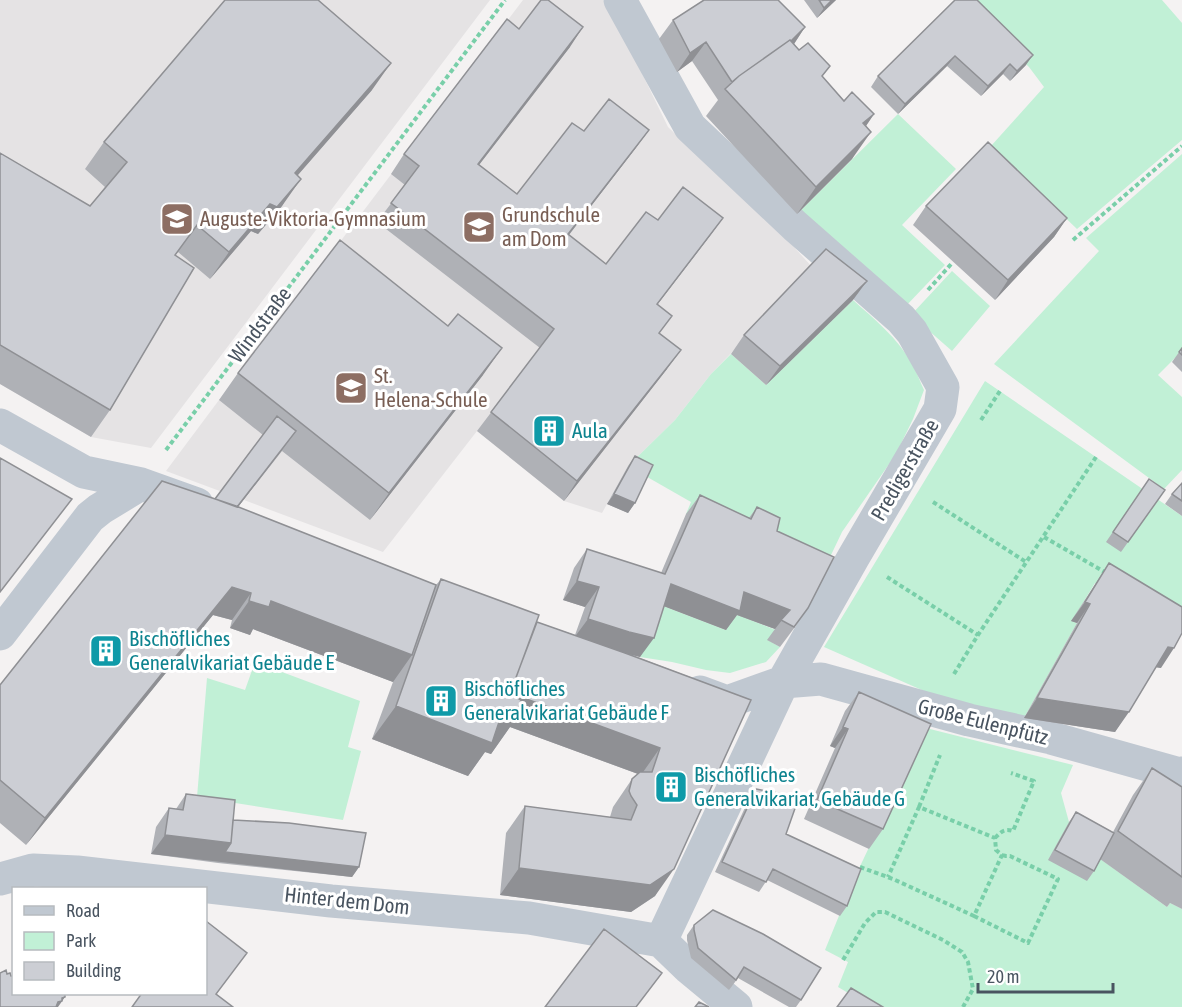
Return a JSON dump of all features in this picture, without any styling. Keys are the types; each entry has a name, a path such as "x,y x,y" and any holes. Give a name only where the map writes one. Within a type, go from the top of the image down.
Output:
{"street":[{"name":"Predigerstraße","path":"620,0 690,127 795,226 901,319 912,332 943,387 940,409 783,682 661,940"},
{"path":"0,425 84,471 141,484 208,508"},
{"path":"0,634 90,517 141,484"},
{"name":"Große Eulenpfütz","path":"671,681 727,702 783,682 821,679 969,720 1051,738 1181,775"},
{"name":"Hinter dem Dom","path":"0,879 33,870 77,872 331,901 530,918 661,940"},
{"path":"661,940 689,968 736,1007"}],"path":[{"name":"Windstraße","path":"141,484 505,0"},
{"path":"1073,240 1182,146"},
{"path":"950,680 1096,457"},
{"path":"930,500 1026,562"},
{"path":"1044,537 1113,578"},
{"path":"884,575 978,634"},
{"path":"888,877 942,751"},
{"path":"994,838 1003,830 1013,831 1034,781 1004,771"},
{"path":"919,807 994,838"},
{"path":"860,867 888,877 1028,943 1058,879 1010,856 1002,855 996,850 994,838"},
{"path":"974,916 1002,855"},
{"path":"843,960 865,923 876,912 885,912 943,940 962,952 968,963 973,989 963,1007"}],"shaded area":[{"path":"0,0 490,0 151,448 91,437 0,384"},
{"path":"523,0 603,0 619,26 668,127 727,184 762,212 813,268 711,374 675,420 628,466 602,513 564,501 477,431 383,552 166,471 219,400"}],"green space":[{"path":"960,0 1162,0 1182,23 1182,140 1077,229 991,146 1044,87 1029,67"},
{"path":"898,114 956,169 902,225 945,265 904,308 797,214"},
{"path":"1182,154 1182,351 1158,375 1182,397 1182,470 1164,489 994,364 1099,251 1086,238"},
{"path":"952,271 990,306 952,351 911,315"},
{"path":"853,300 900,346 914,367 924,390 896,454 842,532 821,576 686,514 691,502 628,466 675,420 711,374 731,354 766,385"},
{"path":"985,381 1182,516 1182,627 1095,583 1072,621 1077,623 1024,718 940,698 824,647"},
{"path":"658,604 726,630 730,612 776,630 768,640 780,647 766,662 730,673 640,657"},
{"path":"255,662 360,701 348,747 361,751 343,820 197,797 207,678 245,690"},
{"path":"926,728 1073,765 1061,793 1069,822 1099,858 1167,907 1170,903 1182,909 1182,1007 872,1007 838,987 848,962 825,950 854,879"}],"building":[{"name":"Auguste-Viktoria-Gymnasium","path":"225,0 318,0 391,63 295,173 301,179 277,207 270,204 229,252 197,225 175,255 194,268 110,410 0,345 0,153 90,206 127,162 104,142"},
{"name":"Grundschule am Dom","path":"541,0 548,0 583,27 478,164 517,194 572,123 584,131 609,99 649,130 568,234 606,264 646,212 658,220 683,187 723,218 657,304 672,316 659,333 681,350 577,481 491,412 554,329 391,203 419,166 404,154 507,19 519,29"},
{"path":"704,0 778,0 805,27 791,41 732,82 706,42 690,53 673,20"},
{"path":"819,0 832,0 824,8"},
{"path":"955,0 977,0 1033,55 1017,71 1010,64 988,86 955,56 905,104 878,76"},
{"path":"790,40 799,50 808,43 830,66 822,76 844,101 852,92 874,114 863,123 871,132 816,187 725,89 739,76"},
{"path":"988,142 1067,218 1008,280 926,206"},
{"name":"St. Helena-Schule","path":"340,240 448,326 458,314 502,348 389,493 238,373"},
{"path":"826,249 867,281 780,366 744,335"},
{"path":"277,416 296,431 237,507 215,499"},
{"path":"635,456 653,465 635,503 614,494"},
{"path":"0,458 72,499 0,592"},
{"path":"1149,479 1165,490 1128,542 1113,532"},
{"name":"Bischöfliches Generalvikariat Gebäude E","path":"162,481 236,506 436,585 412,655 271,601 269,607 249,601 251,593 232,587 45,818 0,780 0,685"},
{"path":"1182,483 1182,501 1172,494"},
{"path":"700,495 751,519 757,507 780,518 777,531 834,557 808,608 794,627 781,620 790,610 744,592 740,611 671,584 654,638 588,619 599,587 577,581 587,549 665,574"},
{"path":"1109,563 1182,607 1182,633 1174,648 1168,647 1129,712 1037,698 1090,604 1085,602"},
{"name":"Bischöfliches Generalvikariat Gebäude F","path":"441,579 539,615 510,694 521,700 514,721 501,716 492,743 396,706"},
{"name":"Bischöfliches Generalvikariat, Gebäude G","path":"537,622 751,700 674,869 650,885 519,868 525,806 631,820 637,805 629,791 632,779 640,772 652,772 660,748 510,693"},
{"path":"859,692 931,724 883,829 817,800 848,729 843,727"},
{"path":"1152,768 1182,787 1182,877 1118,831"},
{"path":"756,789 799,797 786,834 861,869 847,906 773,869 766,882 722,862"},
{"path":"186,794 235,800 231,843 165,835 169,808 183,810"},
{"path":"1076,812 1114,833 1094,871 1055,850"},
{"path":"233,820 289,823 366,833 359,867 225,852 231,843"},
{"path":"713,910 763,934 821,968 801,1000 744,967 736,980 698,948 694,925"},
{"path":"207,922 247,953 216,994 233,1007 132,1007 141,995 207,995"},
{"path":"604,929 662,973 636,1007 545,1007"},
{"path":"6,970 7,974 10,973 12,976 12,995 65,995 65,997 58,1002 56,1007 0,1007 0,973"},
{"path":"851,988 883,1007 837,1007"},
{"path":"699,1002 709,1007 695,1007"}],"place":[{"name":"Auguste-Viktoria-Gymnasium","path":"177,219"},
{"name":"Grundschule am Dom","path":"479,227"},
{"name":"St. Helena-Schule","path":"351,388"},
{"name":"Aula","path":"549,431"},
{"name":"Bischöfliches Generalvikariat Gebäude E","path":"106,651"},
{"name":"Bischöfliches Generalvikariat Gebäude F","path":"441,701"},
{"name":"Bischöfliches Generalvikariat, Gebäude G","path":"671,787"}]}
